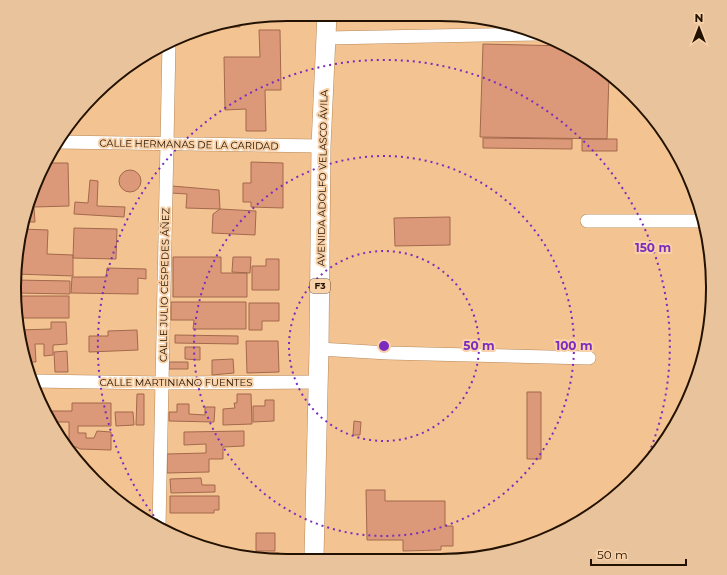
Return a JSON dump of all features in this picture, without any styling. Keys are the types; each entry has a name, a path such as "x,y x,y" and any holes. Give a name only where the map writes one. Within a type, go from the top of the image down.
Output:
{"highway":[{"name":"AVENIDA ADOLFO VELASCO ÁVILA","path":"314,554 319,350 321,146 326,21"}],"street":[{"path":"326,38 523,34"},
{"name":"CALLE JULIO CÉSPEDES ÁÑEZ","path":"159,521 169,49"},
{"name":"CALLE HERMANAS DE LA CARIDAD","path":"64,142 321,146"},
{"path":"587,221 697,221"},
{"path":"319,350 589,358"},
{"name":"CALLE MARTINIANO FUENTES","path":"38,381 162,383 318,382"}],"building":[{"path":"259,30 280,30 281,90 265,90 266,131 246,131 246,109 225,110 224,57 260,57"},
{"path":"483,44 552,46 588,66 609,82 607,139 480,137"},
{"path":"483,138 572,139 572,149 483,148"},
{"path":"582,139 617,139 617,151 582,151"},
{"path":"251,162 283,163 283,208 251,207 251,202 243,202 243,183 251,183"},
{"path":"52,163 68,163 69,206 34,207 35,222 29,222 35,202 48,170"},
{"path":"130,170 138,173 141,181 138,189 130,192 122,189 119,181 122,173"},
{"path":"90,180 98,181 97,206 125,207 124,217 74,214 75,202 88,203"},
{"path":"172,186 219,190 220,209 186,208 187,194 171,193"},
{"path":"220,209 256,211 255,235 212,233 213,214"},
{"path":"450,217 450,245 395,246 394,218"},
{"path":"74,228 117,229 116,259 73,258"},
{"path":"28,229 48,230 47,254 73,255 73,276 22,274 23,253"},
{"path":"173,257 221,257 221,273 247,273 247,297 173,297"},
{"path":"233,257 251,257 250,273 232,272"},
{"path":"266,259 279,259 279,290 252,290 252,266 266,266"},
{"path":"107,268 146,269 146,279 138,278 138,294 71,293 72,277 106,277"},
{"path":"21,280 70,281 70,294 21,293"},
{"path":"21,296 69,296 69,318 23,318"},
{"path":"171,302 246,302 246,329 193,329 194,320 171,320"},
{"path":"249,303 279,303 279,321 262,321 262,330 249,330"},
{"path":"51,322 66,322 67,344 53,345 53,355 44,356 44,344 35,344 36,362 32,362 24,330 51,329"},
{"path":"137,330 138,350 89,352 89,336 108,336 108,331"},
{"path":"175,335 238,336 238,344 175,343"},
{"path":"246,341 278,341 279,372 247,373"},
{"path":"185,347 200,347 200,360 185,359"},
{"path":"67,351 68,372 55,372 54,352"},
{"path":"233,359 234,373 212,375 212,360"},
{"path":"169,362 188,362 188,369 169,369"},
{"path":"527,392 541,392 541,459 527,459"},
{"path":"137,394 144,394 144,425 136,425"},
{"path":"237,394 251,394 252,424 223,425 223,409 235,408 234,403 237,403"},
{"path":"265,400 274,400 274,421 253,422 253,406 265,406"},
{"path":"72,403 111,403 111,426 78,426 78,433 86,433 86,438 94,438 97,431 111,432 111,450 80,449 74,447 69,440 69,422 58,422 51,411 72,411"},
{"path":"177,404 189,404 189,414 205,415 205,407 215,407 214,422 169,421 169,412 177,412"},
{"path":"115,412 133,412 134,425 116,426"},
{"path":"354,421 361,422 360,435 353,435"},
{"path":"244,431 244,446 223,447 223,459 209,459 209,472 167,473 167,454 206,453 206,444 184,445 184,432"},
{"path":"201,478 202,485 215,485 215,492 171,493 170,479"},
{"path":"366,490 385,490 385,501 445,501 445,526 453,526 453,546 441,546 441,550 403,551 403,540 367,540"},
{"path":"170,496 219,496 219,510 214,510 214,513 170,513"},
{"path":"256,533 275,533 275,551 256,551"}]}
